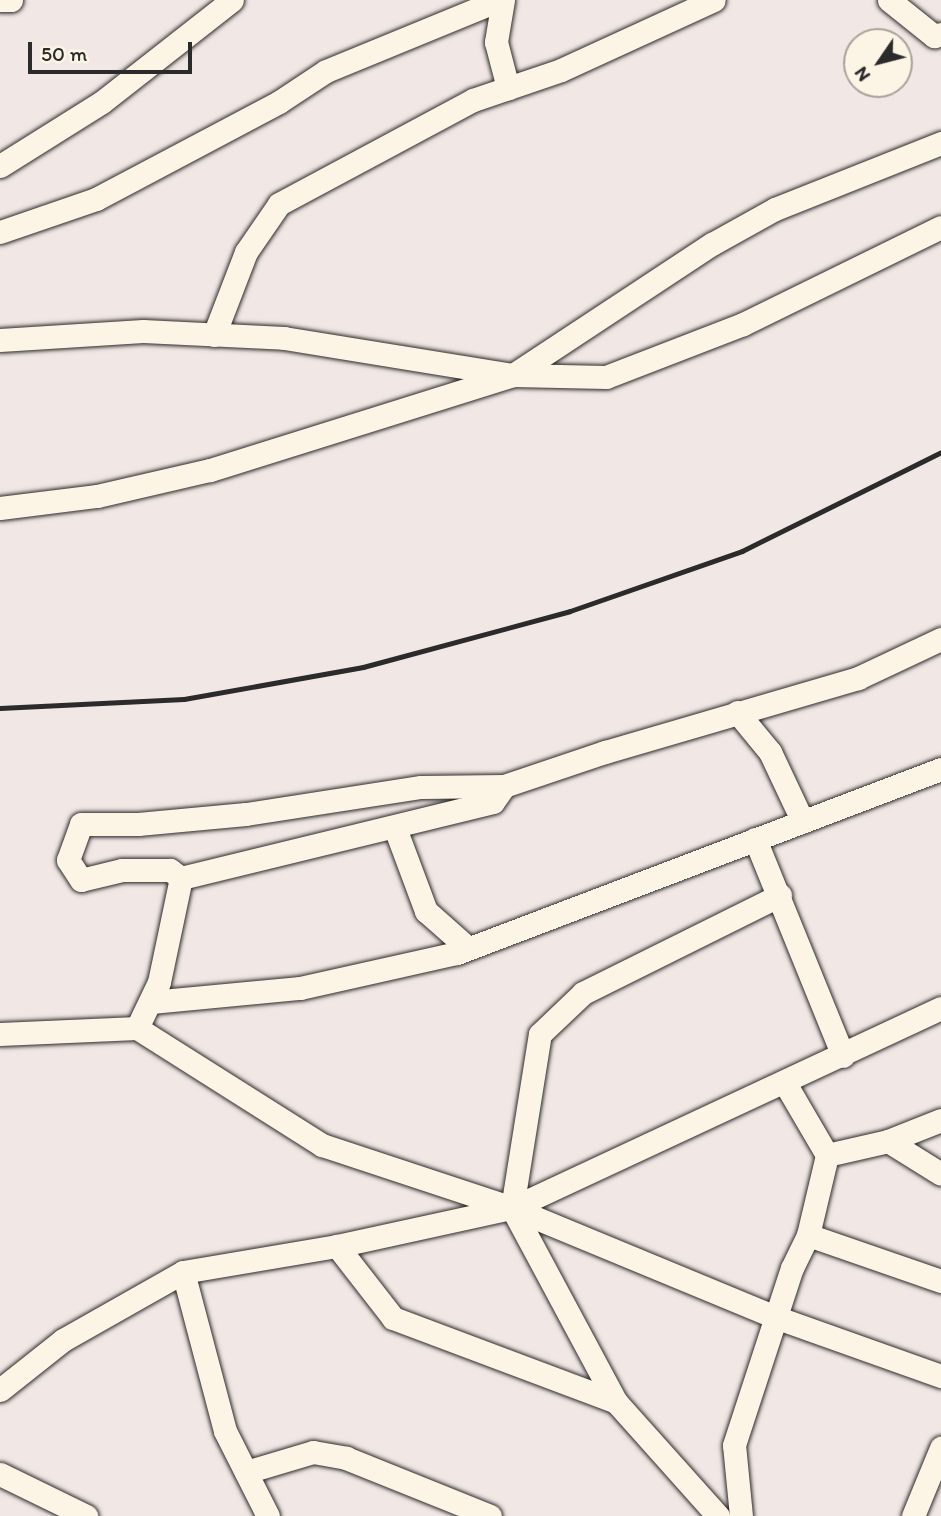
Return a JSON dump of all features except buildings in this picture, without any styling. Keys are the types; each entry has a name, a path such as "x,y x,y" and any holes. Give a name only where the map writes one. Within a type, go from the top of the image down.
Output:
{"street":[{"path":"1,0 11,0"},
{"path":"0,166 102,102 232,0"},
{"path":"215,335 246,252 279,204 472,100 561,70 714,0"},
{"path":"889,0 934,36 941,34"},
{"path":"0,232 96,199 279,102 326,71 500,1 496,42 508,88"},
{"path":"0,508 97,496 210,470 513,375 712,244 775,209 941,143"},
{"path":"0,340 143,331 284,338 513,375 606,377 743,324 941,227"},
{"path":"504,786 493,802 181,878 170,870 122,870 81,880 68,860 81,824 138,824 246,814 421,787 504,786 737,712 858,678 941,639"},
{"path":"737,712 770,752 803,822"},
{"path":"151,1002 300,988 468,948 941,769"},
{"path":"395,828 426,911 468,948"},
{"path":"755,839 844,1056"},
{"path":"137,1028 151,1002 181,878"},
{"path":"718,1516 617,1402 512,1208 540,1034 583,993 780,895"},
{"path":"0,1390 63,1340 183,1272 337,1246 512,1208 844,1056 941,1008"},
{"path":"0,1034 137,1028 322,1145 512,1208 775,1317 941,1376"},
{"path":"741,1516 734,1445 775,1317 808,1235 827,1155 785,1083"},
{"path":"827,1155 888,1141 941,1120"},
{"path":"888,1141 941,1174"},
{"path":"808,1235 941,1281"},
{"path":"337,1246 393,1318 617,1402"},
{"path":"183,1272 225,1431 268,1516"},
{"path":"913,1516 941,1448"},
{"path":"246,1472 313,1452 346,1458 490,1516"},
{"path":"0,1474 74,1514"}],"railway":[{"path":"0,708 184,699 363,667 570,611 742,551 941,452"}]}
